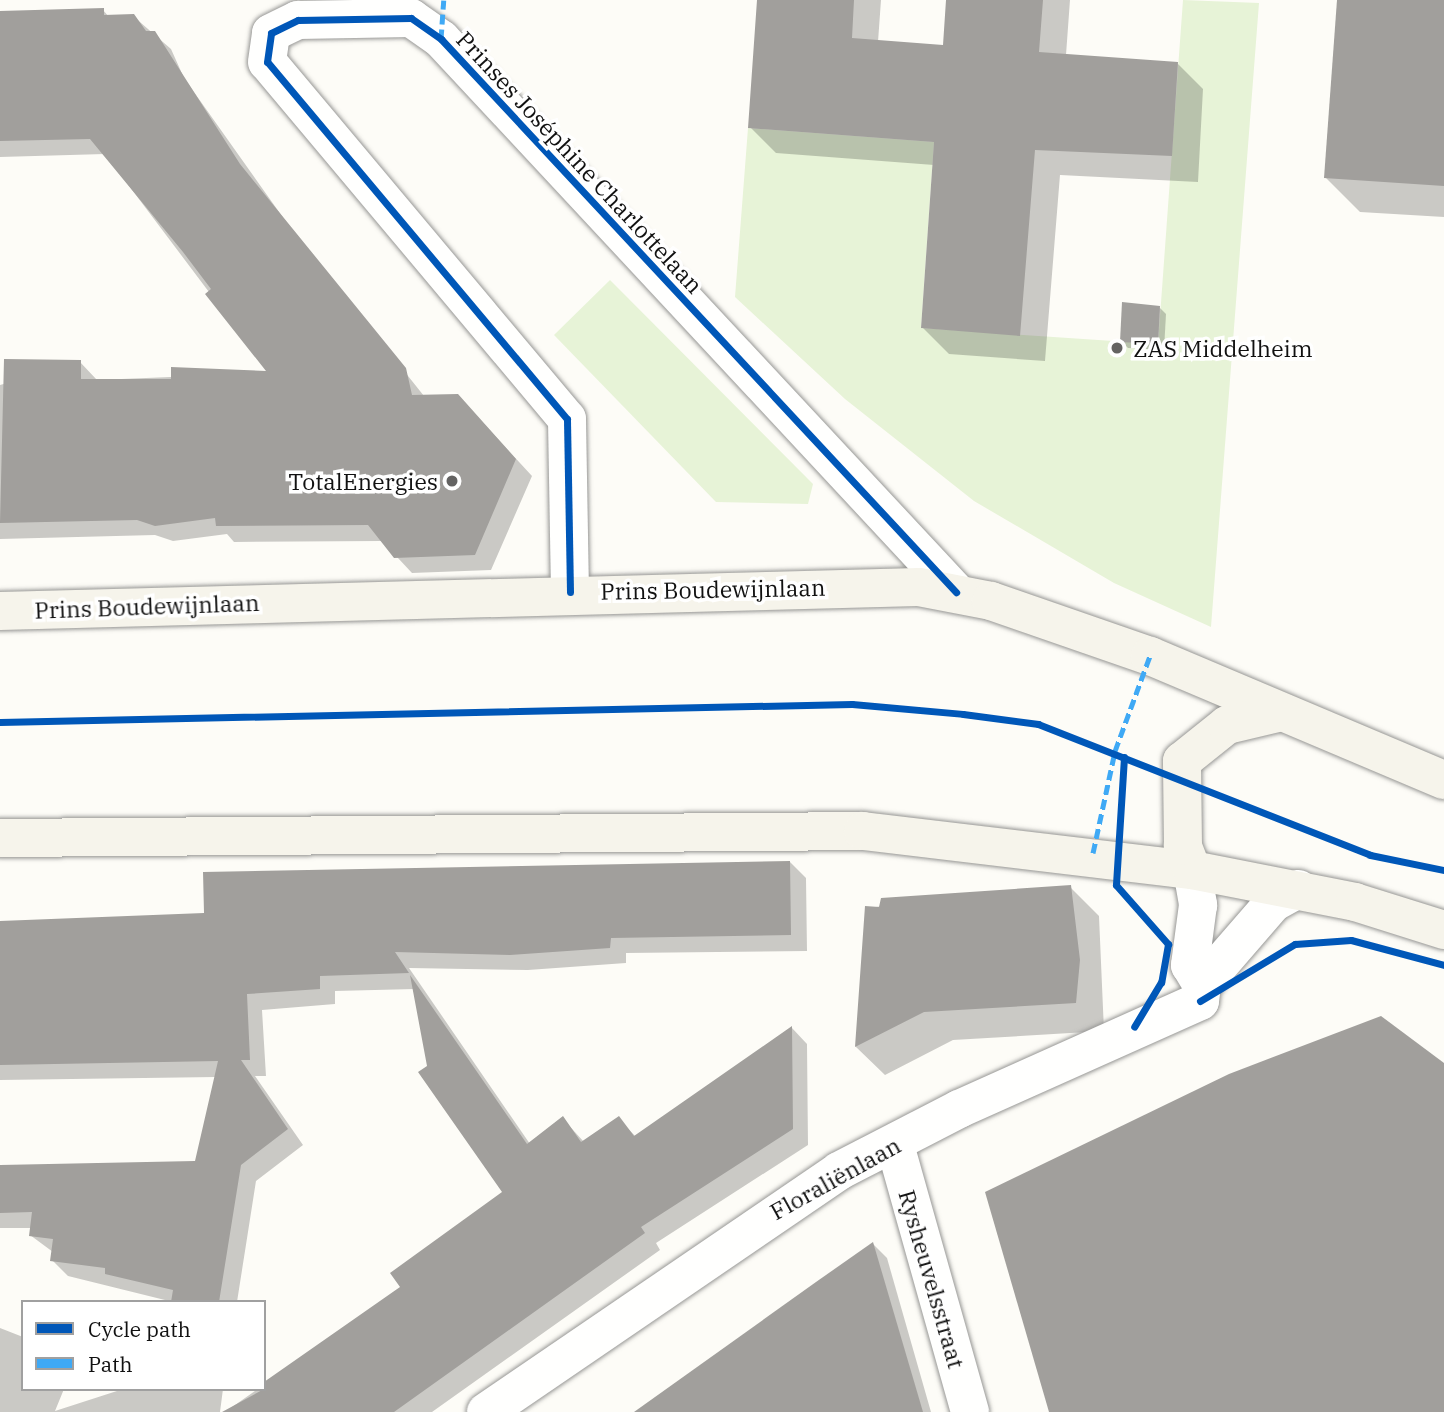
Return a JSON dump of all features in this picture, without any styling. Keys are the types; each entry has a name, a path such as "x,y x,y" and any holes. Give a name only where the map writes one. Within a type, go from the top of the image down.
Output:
{"main road":[{"name":"Prins Boudewijnlaan","path":"0,611 570,592 878,585 956,592 1150,656 1278,713 1444,780"},
{"path":"1192,870 1183,846 1182,761 1227,725 1278,713"},
{"path":"0,838 863,831 1192,870 1298,889 1444,930"}],"street":[{"name":"Prinses Joséphine Charlottelaan","path":"570,592 567,419 267,62 271,33 298,20 411,18 441,39 956,592"},
{"path":"1192,870 1198,905 1190,965 1202,985"},
{"name":"Floraliënlaan","path":"485,1412 780,1206 959,1109 1200,1001 1202,985 1273,904 1298,889"},
{"name":"Rysheuvelsstraat","path":"895,1145 970,1412"}],"green space":[{"path":"1183,0 1259,3 1211,627 1114,583 974,501 845,399 735,297 748,128 934,142 921,328 1158,344"},
{"path":"610,280 813,484 808,504 716,502 554,335"}],"building":[{"path":"757,0 854,0 852,38 943,45 946,0 1043,0 1039,52 1178,62 1172,156 1035,150 1020,336 921,328 934,142 748,128"},
{"path":"1337,0 1444,0 1444,186 1324,178"},
{"path":"104,8 104,15 134,14 146,31 155,31 240,164 406,368 412,395 458,394 516,459 475,555 394,558 368,525 216,526 215,518 155,526 137,520 0,523 4,359 81,360 81,379 171,379 171,367 266,371 205,294 211,289 183,252 90,139 0,141 0,11"},
{"path":"1122,302 1160,306 1158,344 1120,342"},
{"path":"790,861 791,935 611,938 610,948 510,955 395,952 409,973 320,976 320,989 247,994 250,1060 241,1060 288,1129 241,1165 219,1300 171,1300 173,1290 105,1274 105,1268 50,1261 53,1239 29,1236 32,1212 0,1213 0,1165 195,1161 218,1061 0,1065 0,921 204,913 203,872"},
{"path":"1071,885 1080,960 1076,1003 924,1012 855,1047 865,906 879,907 881,898"},
{"path":"410,975 527,1144 563,1116 581,1142 619,1116 634,1136 792,1026 793,1129 641,1227 645,1233 394,1412 222,1412 260,1391 266,1391 266,1381 400,1287 390,1273 502,1192 418,1072 427,1066"},
{"path":"1381,1016 1444,1063 1444,1412 1049,1412 985,1192 1229,1074"},
{"path":"873,1242 923,1412 634,1412 816,1282"}],"marked path":[{"path":"441,39 444,0"},
{"path":"1093,853 1115,751 1150,656"}],"cycle path":[{"path":"570,592 567,419 267,62 271,33 298,20 411,18 441,39 956,592"},
{"path":"0,722 852,704 963,714 1038,724 1370,855 1444,870"},
{"path":"1124,757 1116,885 1168,944 1161,982 1134,1027"},
{"path":"1200,1001 1295,944 1351,940 1444,965"}],"place":[{"name":"ZAS Middelheim","path":"1117,348"},
{"name":"TotalEnergies","path":"452,481"}]}
